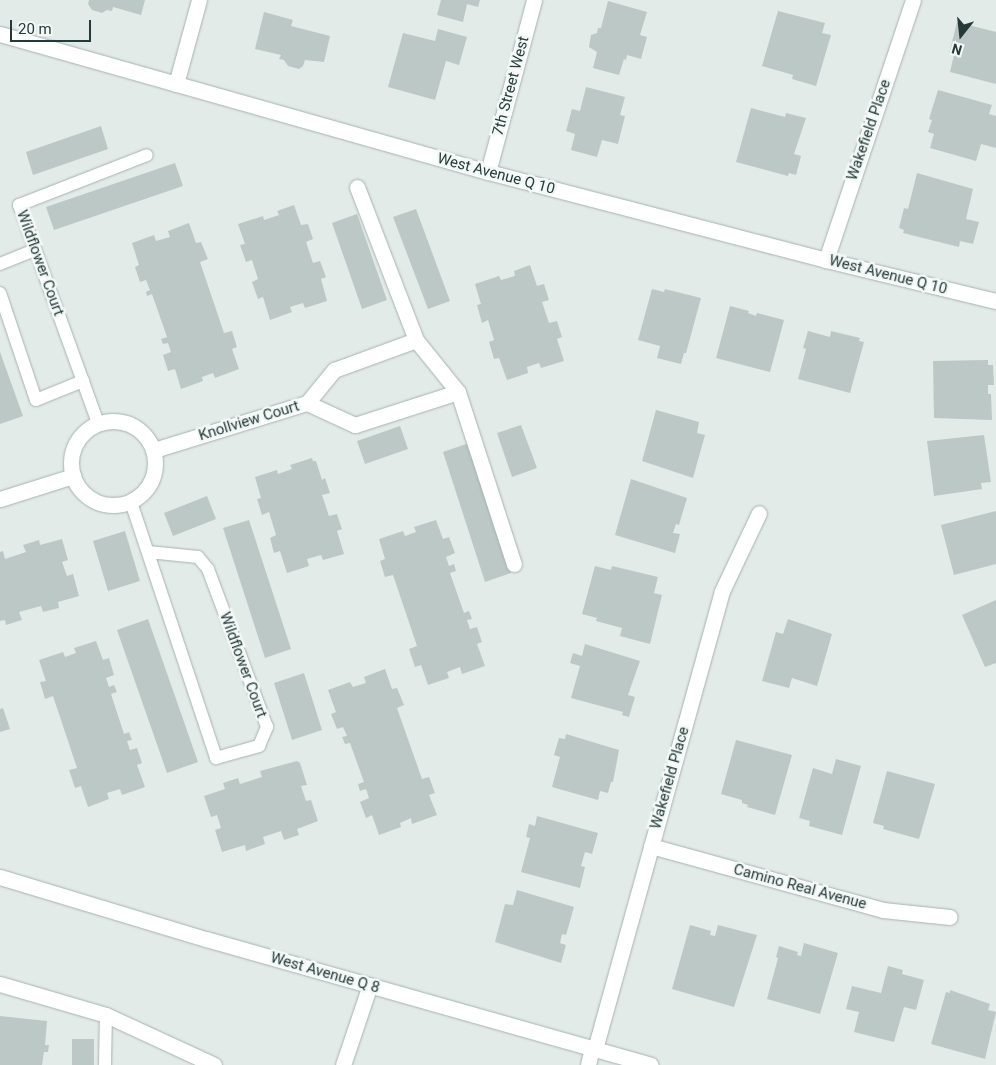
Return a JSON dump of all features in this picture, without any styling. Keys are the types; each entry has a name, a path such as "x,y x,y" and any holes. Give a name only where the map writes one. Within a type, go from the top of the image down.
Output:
{"street":[{"path":"176,84 198,0"},
{"name":"7th Street West","path":"488,172 534,0"},
{"name":"Wakefield Place","path":"826,260 913,0"},
{"name":"West Avenue Q 10","path":"0,34 488,172 826,260 996,301"},
{"path":"357,187 416,340 458,392 514,564"},
{"name":"Knollview Court","path":"154,450 307,403 334,370 416,340"},
{"path":"307,403 355,425 458,392"},
{"path":"125,422 137,428 147,438 154,450 156,462 152,480 141,495 131,502 117,505 103,504 84,494 73,476 71,457 78,439 98,423 125,422"},
{"path":"0,499 73,476"},
{"name":"Wakefield Place","path":"588,1065 722,591 760,513"},
{"name":"Camino Real Avenue","path":"651,846 883,910 950,917"},
{"name":"West Avenue Q 8","path":"0,877 206,939 651,1065"},
{"path":"0,984 106,1015 214,1065"},
{"path":"343,1065 370,985"}],"lane":[{"name":"Wildflower Court","path":"98,423 19,205 147,155"},
{"path":"0,264 35,250"},
{"path":"0,293 36,400 83,381"},
{"name":"Wildflower Court","path":"131,502 216,758 258,746 267,727 208,569 198,557 148,552"},
{"path":"105,1065 106,1015"}],"building":[{"path":"89,0 145,0 141,15 113,7 112,11 107,10 102,13 92,10 88,4"},
{"path":"441,0 480,0 478,7 467,4 463,22 437,15"},
{"path":"608,1 647,12 640,35 647,37 641,59 627,55 619,75 593,68 597,52 589,47 591,35 597,33 598,28 601,28"},
{"path":"778,11 825,23 822,33 831,35 816,86 792,79 793,75 762,66"},
{"path":"264,12 293,20 291,26 330,36 324,62 305,60 303,66 299,69 288,66 284,60 279,59 281,55 255,49"},
{"path":"957,22 996,32 996,84 950,72 954,55 949,54"},
{"path":"438,29 467,37 459,65 446,61 435,100 388,87 403,33 435,41"},
{"path":"586,87 625,97 620,115 625,116 618,144 602,140 597,157 571,150 575,134 566,131 572,109 580,111"},
{"path":"938,90 992,105 989,114 996,116 996,148 981,144 976,161 930,148 934,134 928,132 932,120 929,119"},
{"path":"751,108 785,117 786,113 806,118 794,154 801,156 796,175 789,173 788,176 736,162"},
{"path":"101,126 108,149 33,175 26,152"},
{"path":"175,163 183,186 54,230 46,207"},
{"path":"917,173 973,189 966,219 979,222 973,244 960,241 959,247 903,233 904,230 899,228 904,208 908,209"},
{"path":"294,205 301,225 308,224 313,239 306,242 313,263 320,261 326,277 321,279 327,301 305,308 303,303 290,307 292,312 270,320 263,297 258,299 252,282 258,279 252,260 246,262 240,245 245,244 238,224 263,216 264,220 279,215 277,211"},
{"path":"416,209 450,301 428,309 393,217"},
{"path":"357,214 387,300 362,309 332,223"},
{"path":"189,223 196,243 201,242 208,259 200,262 224,333 232,331 237,347 232,349 239,369 215,378 213,373 202,377 203,381 181,389 175,369 168,371 163,355 171,352 168,343 163,344 161,339 167,337 152,294 147,296 146,292 150,290 146,280 140,282 135,267 139,265 132,243 154,235 156,241 170,237 168,231"},
{"path":"530,265 537,286 544,284 549,300 542,302 549,323 557,321 562,337 557,339 564,361 541,368 539,363 527,367 528,373 507,380 499,358 494,359 489,342 494,340 488,320 482,323 477,305 481,304 475,284 499,276 501,280 515,276 514,271"},
{"path":"652,289 664,292 665,289 701,298 686,353 684,353 681,364 657,358 660,346 638,340"},
{"path":"730,306 749,311 748,313 756,316 757,313 784,320 770,372 716,358"},
{"path":"808,331 830,337 831,331 860,338 859,341 864,342 850,393 798,379 806,349 803,348"},
{"path":"0,352 23,416 0,424"},
{"path":"988,360 988,365 993,365 994,385 988,385 988,394 991,394 992,420 934,418 933,361"},
{"path":"656,410 699,422 697,433 705,435 693,478 642,461"},
{"path":"521,425 537,468 512,477 497,433"},
{"path":"400,426 408,449 365,464 357,441"},
{"path":"984,435 991,482 981,483 982,489 934,496 927,441"},
{"path":"469,443 511,573 485,582 443,452"},
{"path":"312,458 313,461 316,461 322,480 325,478 330,493 322,495 329,516 337,514 342,529 337,531 344,554 323,560 321,555 307,559 309,566 287,573 280,551 274,553 270,538 276,535 269,512 262,515 257,499 261,498 255,477 277,470 278,474 292,469 290,465"},
{"path":"631,479 687,498 679,525 676,524 673,533 680,534 675,553 615,535"},
{"path":"207,496 216,519 173,536 164,513"},
{"path":"996,511 996,564 954,575 941,525"},
{"path":"249,520 291,649 265,658 223,528"},
{"path":"436,520 443,539 449,537 455,553 446,557 449,566 454,564 456,571 450,573 464,613 469,611 472,619 467,620 470,629 477,627 482,642 477,644 485,666 462,674 460,667 447,672 449,678 428,685 421,665 415,667 409,649 417,646 393,575 385,577 380,561 385,559 379,539 403,531 405,536 416,532 414,527"},
{"path":"125,531 140,581 108,591 93,541"},
{"path":"62,539 68,560 62,562 67,576 73,574 79,596 58,602 59,608 43,612 41,606 19,612 22,620 6,625 5,620 0,621 0,552 3,551 5,559 26,552 23,545 39,540 40,545"},
{"path":"595,566 611,570 612,566 658,577 654,593 662,595 650,644 620,636 622,628 596,621 597,618 582,614"},
{"path":"996,600 996,663 985,667 962,615"},
{"path":"148,619 198,762 167,773 117,630"},
{"path":"788,619 832,634 817,686 792,678 789,688 762,681 776,632 783,634"},
{"path":"96,641 103,660 109,658 114,675 106,678 109,687 114,685 117,692 111,694 124,734 129,732 132,740 127,741 130,750 137,748 142,763 137,765 145,787 122,795 120,789 107,793 109,799 88,807 81,786 75,788 69,770 77,768 53,696 45,699 40,682 46,681 39,660 63,652 65,657 76,653 74,648"},
{"path":"585,644 640,661 628,695 635,697 629,717 622,715 623,712 571,698 580,666 570,663 573,653 582,656"},
{"path":"385,669 392,689 397,688 404,705 397,708 422,779 429,777 435,793 429,795 437,815 412,824 411,818 400,823 401,827 379,835 372,815 366,818 360,802 369,798 366,789 360,791 358,784 364,782 350,743 345,744 342,737 347,736 343,727 337,729 331,714 336,712 328,690 350,682 353,687 366,683 364,677"},
{"path":"304,673 322,730 292,740 274,683"},
{"path":"3,708 10,729 0,732 0,709"},
{"path":"566,734 619,750 613,782 611,782 608,793 600,791 598,800 552,787 560,757 554,755 559,738 565,739"},
{"path":"736,740 792,755 775,815 747,807 748,805 742,803 742,800 721,794"},
{"path":"836,759 861,766 842,835 809,826 810,821 799,818 813,768 832,774"},
{"path":"297,761 300,763 307,785 301,786 306,801 311,800 318,821 297,829 299,835 284,840 281,831 263,837 265,844 246,851 245,845 222,852 215,830 221,828 217,815 211,817 204,796 225,789 223,783 238,778 240,784 262,777 260,771"},
{"path":"887,771 935,784 919,839 883,829 884,826 873,823"},
{"path":"537,816 598,833 592,854 585,852 581,866 585,867 580,888 521,872 530,838 526,837 529,824 535,826"},
{"path":"517,890 574,907 566,935 562,934 560,943 566,945 561,963 495,942 505,904 513,905"},
{"path":"690,925 711,931 710,935 715,936 718,925 757,935 734,1007 672,989"},
{"path":"804,943 838,953 820,1014 767,999 778,958 776,957 779,946 798,952 797,955 801,956"},
{"path":"888,966 903,970 902,974 924,980 916,1010 904,1007 894,1042 854,1032 859,1012 846,1009 852,986 881,993"},
{"path":"950,990 990,1004 988,1010 996,1012 985,1059 931,1044 946,992 950,993"},
{"path":"0,1016 47,1021 45,1045 49,1045 48,1052 44,1052 42,1065 0,1065"},
{"path":"72,1039 94,1039 94,1065 72,1065"}]}
